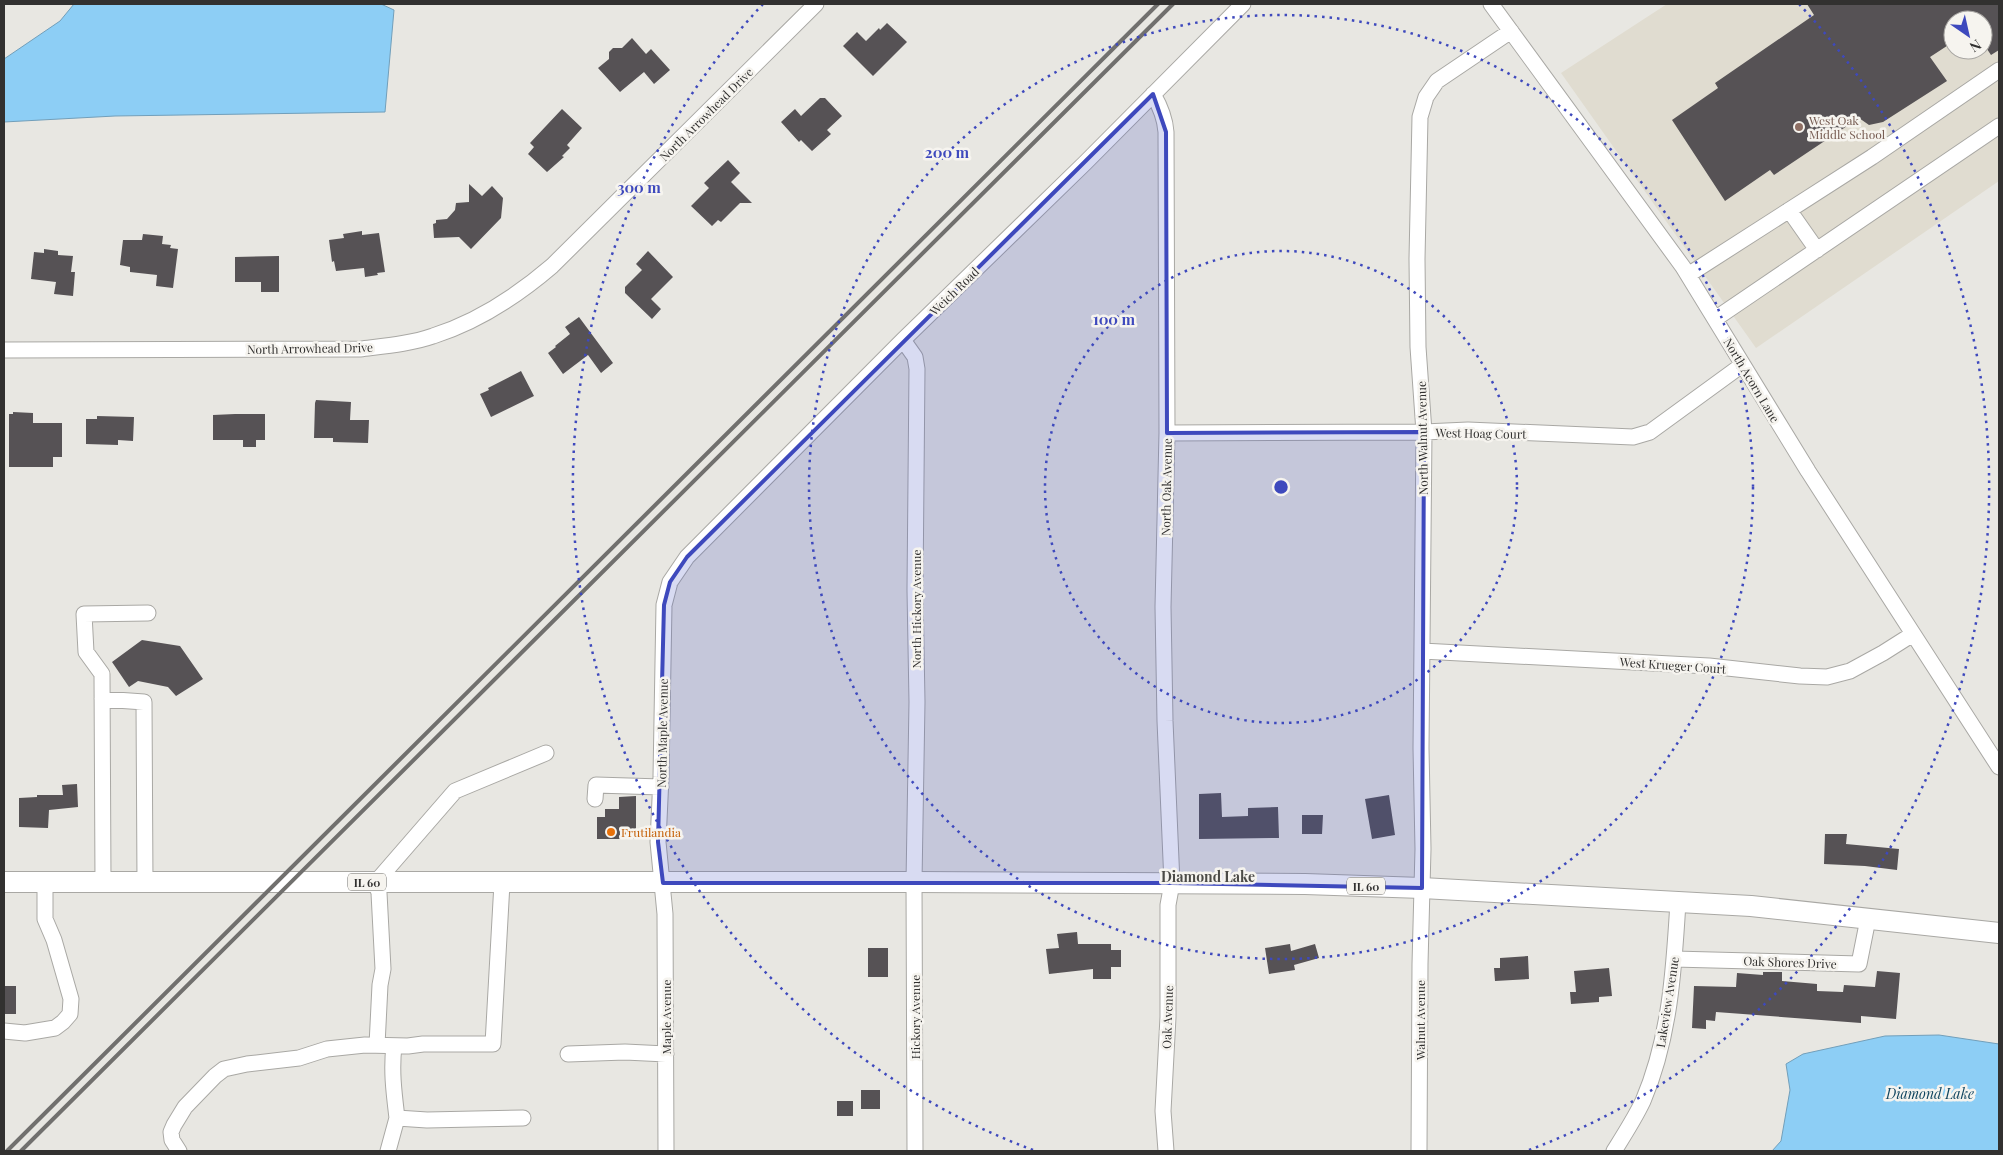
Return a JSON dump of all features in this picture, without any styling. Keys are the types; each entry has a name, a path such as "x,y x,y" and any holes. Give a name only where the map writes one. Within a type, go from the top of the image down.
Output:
{"main road":[{"name":"IL 60","path":"4,882 1172,882 1422,888 1751,906 1969,928 1999,933"}],"street":[{"name":"North Arrowhead Drive","path":"4,350 360,349 406,343 433,336 471,321 523,290 552,266 816,4"},
{"name":"Weich Road","path":"670,582 687,557 903,340 1085,163 1243,4"},
{"name":"North Acorn Lane","path":"1492,4 1688,275 1808,471 1999,766"},
{"name":"North Walnut Avenue","path":"1422,888 1421,748 1424,432 1418,347 1417,259 1420,117 1426,97 1437,81 1511,31"},
{"path":"1688,275 1880,152 1999,70"},
{"name":"North Oak Avenue","path":"1153,94 1160,105 1165,120 1166,132 1168,433 1163,607 1165,721 1172,882"},
{"path":"1715,319 1999,126"},
{"path":"1789,210 1817,250"},
{"name":"North Hickory Avenue","path":"903,340 914,357 917,369 914,882"},
{"name":"West Hoag Court","path":"1168,433 1424,432 1468,430 1633,438 1650,432 1742,364"},
{"name":"North Maple Avenue","path":"663,883 658,842 661,787 664,605 670,582"},
{"path":"102,883 102,674 86,652 84,614 148,613"},
{"name":"West Krueger Court","path":"1422,651 1709,666 1800,676 1827,677 1850,671 1913,634"},
{"path":"102,699 144,702 145,883"},
{"path":"377,1045 380,985 383,969 379,893 376,882 455,791 546,753"},
{"path":"596,798 596,785 661,787"},
{"path":"4,1031 25,1033 55,1028 64,1022 70,1014 71,999 54,940 45,919 45,882"},
{"name":"Hickory Avenue","path":"914,882 915,1151"},
{"name":"Oak Avenue","path":"1166,1151 1162,1111 1168,1017 1168,905 1172,882"},
{"path":"179,1151 172,1140 171,1132 174,1125 185,1107 224,1069 247,1064 299,1058 327,1049 377,1045 493,1044 502,883"},
{"name":"Maple Avenue","path":"663,883 665,914 666,1151"},
{"name":"Walnut Avenue","path":"1419,1151 1422,888"},
{"name":"Lakeview Avenue","path":"1614,1151 1642,1103 1654,1072 1664,1035 1673,979 1678,902"},
{"name":"Oak Shores Drive","path":"1674,959 1859,964 1868,919"},
{"path":"388,1151 397,1118 392,1085 394,1046"},
{"path":"568,1054 625,1052 666,1054"},
{"path":"397,1118 427,1120 524,1118"}],"highlighted area":[{"path":"1153,94 1166,132 1167,433 1424,432 1422,888 1172,883 663,883 658,842 664,605 670,582 687,557"}],"shaded area":[{"name":"West Oak Middle School","path":"1667,4 1999,4 1999,181 1756,348 1561,73"}],"water":[{"path":"74,4 381,4 394,10 385,112 115,116 4,122 4,59 60,21"},
{"name":"Diamond Lake","path":"1939,1035 1999,1044 1999,1151 1772,1151 1781,1141 1790,1090 1786,1064 1803,1054 1885,1036"}],"building":[{"path":"1807,4 1999,4 1999,50 1993,54 1993,10 1943,10 1943,49 1930,57 1947,81 1883,122 1869,125 1859,118 1774,175 1770,170 1725,201 1672,120 1718,88 1715,83 1814,15"},
{"path":"887,23 907,42 873,76 843,46 857,32 866,41"},
{"path":"632,38 646,54 651,49 670,70 654,84 644,72 620,92 598,68 609,59 609,52 613,48 622,48"},
{"path":"820,98 825,98 842,116 827,130 831,134 812,151 801,140 799,142 781,122 795,109 801,116"},
{"path":"562,109 582,128 567,145 570,148 562,156 564,157 547,172 528,154 534,147 530,143"},
{"path":"728,160 740,173 731,182 752,203 740,203 721,222 718,220 712,226 691,206 709,188 704,183"},
{"path":"469,184 482,196 492,186 503,198 501,218 471,249 459,237 434,238 433,224 436,223 436,220 447,219 455,210 456,203 469,202"},
{"path":"362,231 362,235 379,233 385,272 365,277 364,268 336,271 334,261 332,262 329,240 344,238 343,234"},
{"path":"143,234 163,236 162,244 171,245 170,248 178,249 173,288 156,286 157,275 130,272 130,267 120,265 123,240 142,240"},
{"path":"44,249 58,251 58,255 73,256 71,272 75,272 73,296 54,294 56,282 31,279 34,252 44,253"},
{"path":"648,251 673,277 651,299 661,309 652,319 625,293 625,287 642,270 636,264"},
{"path":"279,256 279,292 261,292 261,282 235,282 235,257"},
{"path":"579,317 613,363 601,373 588,355 563,374 548,353 570,334 565,327"},
{"path":"521,371 534,396 491,417 480,394"},
{"path":"316,400 351,402 350,420 369,420 368,443 333,442 333,438 314,438"},
{"path":"13,412 33,413 33,423 62,423 62,457 53,457 53,467 9,467 9,414 13,414"},
{"path":"265,414 265,440 256,440 256,447 243,447 243,440 213,440 213,415"},
{"path":"97,416 134,417 133,441 118,440 118,445 86,444 86,419 97,419"},
{"path":"142,640 180,646 203,679 176,696 168,687 138,681 129,687 112,662"},
{"path":"77,784 78,807 49,810 48,828 19,827 19,798 37,797 37,795 63,795 62,785"},
{"path":"1221,793 1222,817 1248,816 1248,808 1278,807 1279,838 1199,839 1199,794"},
{"path":"1389,795 1395,835 1372,839 1365,799"},
{"path":"636,796 636,839 597,839 597,817 605,817 605,809 619,809 619,797"},
{"path":"1302,815 1323,815 1322,834 1302,834"},
{"path":"1825,834 1847,834 1846,844 1899,849 1897,870 1824,864"},
{"path":"1077,932 1078,944 1111,944 1111,950 1121,950 1121,967 1111,967 1111,979 1093,979 1093,969 1049,974 1046,949 1059,948 1057,934"},
{"path":"1290,944 1291,951 1315,944 1319,958 1294,965 1295,970 1269,974 1265,948"},
{"path":"868,948 888,948 888,977 868,977"},
{"path":"1528,956 1529,979 1495,981 1494,968 1500,968 1500,958"},
{"path":"1609,968 1612,996 1599,997 1599,1002 1571,1004 1570,992 1576,992 1574,971"},
{"path":"1877,971 1900,973 1896,1019 1861,1016 1861,1023 1716,1012 1715,1021 1706,1020 1706,1029 1692,1028 1694,986 1736,987 1737,973 1763,975 1763,972 1782,972 1782,981 1817,984 1817,991 1843,992 1844,985 1875,987"},
{"path":"4,986 16,986 16,1014 4,1014"},
{"path":"861,1090 880,1090 880,1109 861,1109"},
{"path":"837,1101 853,1101 853,1116 837,1116"}],"railway":[{"path":"7,1151 1158,4"},
{"path":"21,1151 1173,4"}],"place":[{"name":"West Oak Middle School","path":"1799,127"},
{"name":"Frutilandia","path":"611,832"}],"district":[{"name":"Diamond Lake","path":"1208,876"}]}
